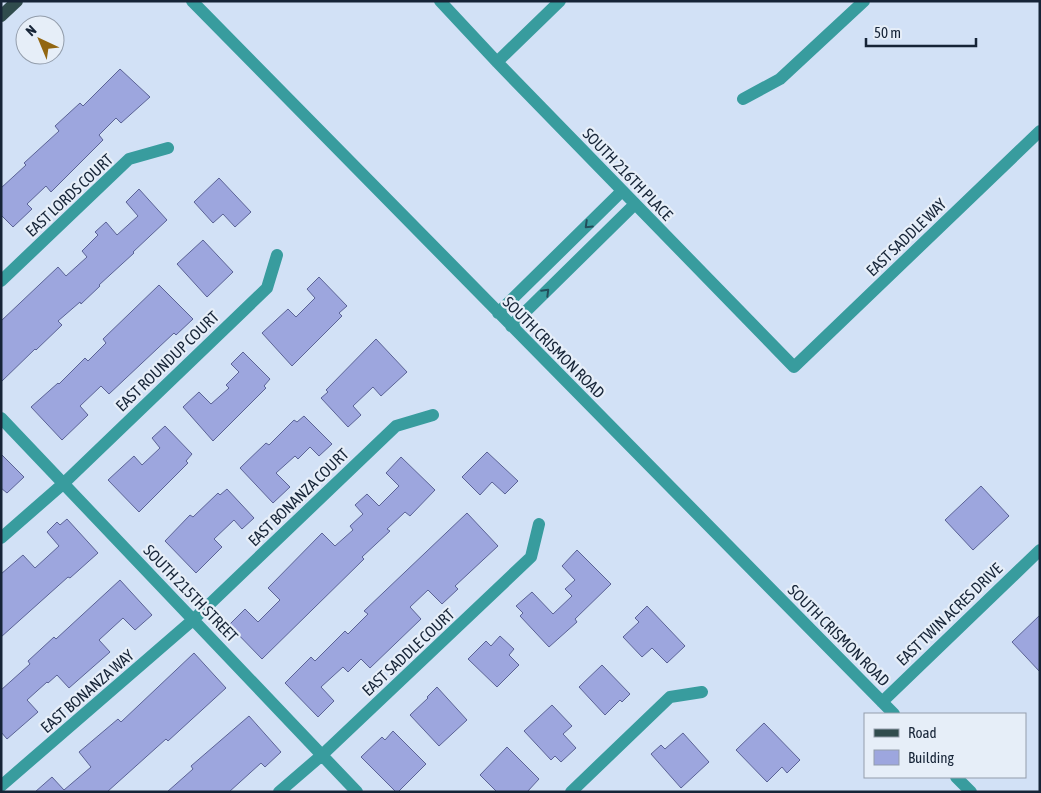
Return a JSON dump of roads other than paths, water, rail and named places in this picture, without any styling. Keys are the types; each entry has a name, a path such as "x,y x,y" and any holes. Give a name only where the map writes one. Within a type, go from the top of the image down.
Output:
{"main road":[{"path":"1,16 17,1"}],"street":[{"name":"SOUTH CRISMON ROAD","path":"192,1 893,713"},
{"name":"SOUTH 216TH PLACE","path":"440,1 634,204 794,367"},
{"path":"497,62 560,1"},
{"path":"743,99 780,79 864,1"},
{"name":"EAST SADDLE WAY","path":"794,367 1040,131"},
{"name":"EAST LORDS COURT","path":"1,281 129,160 168,148"},
{"path":"498,313 622,191"},
{"path":"511,326 634,204"},
{"name":"EAST ROUNDUP COURT","path":"1,538 64,483 267,288 277,255"},
{"name":"EAST BONANZA COURT","path":"194,619 396,426 433,415"},
{"name":"SOUTH 215TH STREET","path":"1,418 357,792"},
{"name":"EAST SADDLE COURT","path":"279,792 322,755 532,557 540,524"},
{"name":"EAST TWIN ACRES DRIVE","path":"882,702 1040,550"},
{"name":"EAST BONANZA WAY","path":"1,786 194,619"},
{"path":"571,792 670,698 702,692"},
{"path":"957,778 971,792"}]}
